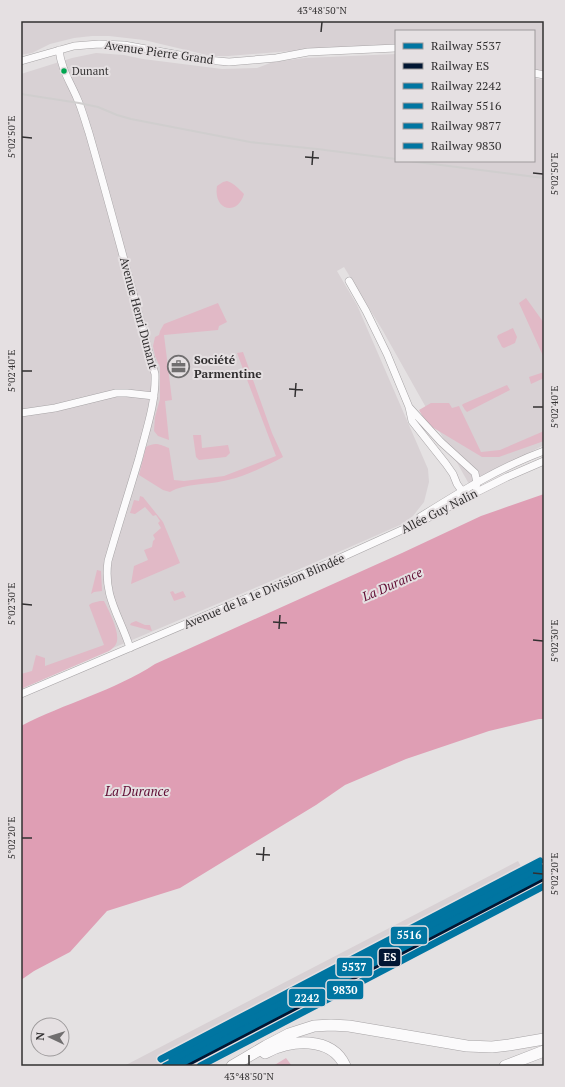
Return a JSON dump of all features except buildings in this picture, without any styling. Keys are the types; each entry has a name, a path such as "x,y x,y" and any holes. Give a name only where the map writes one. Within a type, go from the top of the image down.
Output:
{"highway":[{"path":"232,1066 289,1034 314,1026 349,1026 467,1046 509,1046 544,1039"},
{"path":"244,1066 281,1047 295,1043 308,1042 321,1045 332,1050 342,1059 345,1066"},
{"path":"505,1066 544,1051"}],"street":[{"name":"Avenue Pierre Grand","path":"21,61 74,46 99,44 124,45 207,60 229,62 276,58 308,52 395,48"},
{"name":"Avenue Henri Dunant","path":"59,50 61,63 76,96 85,121 155,374 154,396 145,436 108,560 107,584 112,603 130,648"},
{"path":"349,281 366,310 387,354 409,407 412,421 446,464 462,491 472,494 477,483 475,473"},
{"path":"21,413 55,408 116,393 154,396"},
{"path":"409,407 441,442 475,473 493,474"},
{"name":"Allée Guy Nalin","path":"396,532 462,491 493,474 544,450"},
{"name":"Allée Guy Nalin","path":"396,532 426,519 513,474 544,461"},
{"path":"451,498 457,484"},
{"name":"Avenue de la 1e Division Blindée","path":"21,694 329,563 396,532"}],"shaded area":[{"path":"21,21 544,21 544,72 535,69 535,30 395,30 395,45 329,48 228,56 211,56 144,40 109,36 92,36 74,38 50,44 32,53 21,55"},
{"path":"96,53 124,55 143,59 222,69 257,68 273,62 305,58 395,54 395,162 535,162 535,78 544,80 544,445 469,484 383,331 344,267 337,271 357,305 428,469 429,482 424,502 413,516 400,525 21,687 21,74 72,58"},
{"path":"227,181 244,194 241,201 236,206 231,208 226,208 222,205 217,194 217,186"},
{"path":"526,298 544,323 544,358 519,303"},
{"path":"218,303 227,322 219,326 218,330 164,335 172,400 165,401 169,440 158,436 154,431 155,417 160,399 160,367 155,356 153,346 155,337 159,335 164,324"},
{"path":"513,328 517,337 515,343 504,348 502,347 497,337 498,335"},
{"path":"243,352 272,433 283,457 242,476 221,482 183,487 170,492 163,490 139,475 146,447 152,444 169,448 174,480 184,481 224,476 276,456 237,353"},
{"path":"544,372 544,378 531,384 529,377"},
{"path":"507,385 510,390 467,412 462,405 463,404"},
{"path":"431,403 449,403 452,408 459,406 481,452 500,450 544,431 544,441 499,457 482,457 427,424 419,410"},
{"path":"193,435 201,435 202,448 228,445 230,453 226,457 199,460 196,457"},
{"path":"140,496 143,497 163,522 180,563 131,584 134,566 148,560 144,550 152,547 155,539 153,535 161,528 158,523 160,521 156,515 153,516 145,507 135,514 130,513 134,500 139,501"},
{"path":"97,570 101,571 102,591 91,594"},
{"path":"173,591 175,594 183,591 186,597 174,601 170,592"},
{"path":"104,601 117,632 117,643 114,647 109,651 21,689 21,674 32,671 36,655 45,658 45,666 104,645 89,605"},
{"path":"136,621 145,625 150,625 152,631 130,625"},
{"path":"518,861 536,894 313,1009 212,1066 124,1066"},
{"path":"286,1058 292,1066 273,1066"}],"water":[{"name":"La Durance","path":"544,494 544,719 489,731 406,759 345,785 316,805 180,888 107,911 70,952 34,971 21,980 21,726 55,710 123,682 155,664 481,516"}],"railway":[{"path":"21,94 79,103 98,107 131,119 250,142 395,159"},
{"path":"417,162 544,178"}],"rail line":[{"name":"9877","path":"161,1059 540,861"},
{"name":"5516","path":"172,1059 540,867"},
{"name":"5537","path":"165,1066 544,868"},
{"name":"2242","path":"176,1066 544,874"},
{"name":"ES","path":"182,1066 544,877"},
{"name":"9830","path":"200,1066 544,886"}],"place":[{"name":"Dunant","path":"64,71"},
{"name":"Société Parmentine","path":"179,366"}]}
